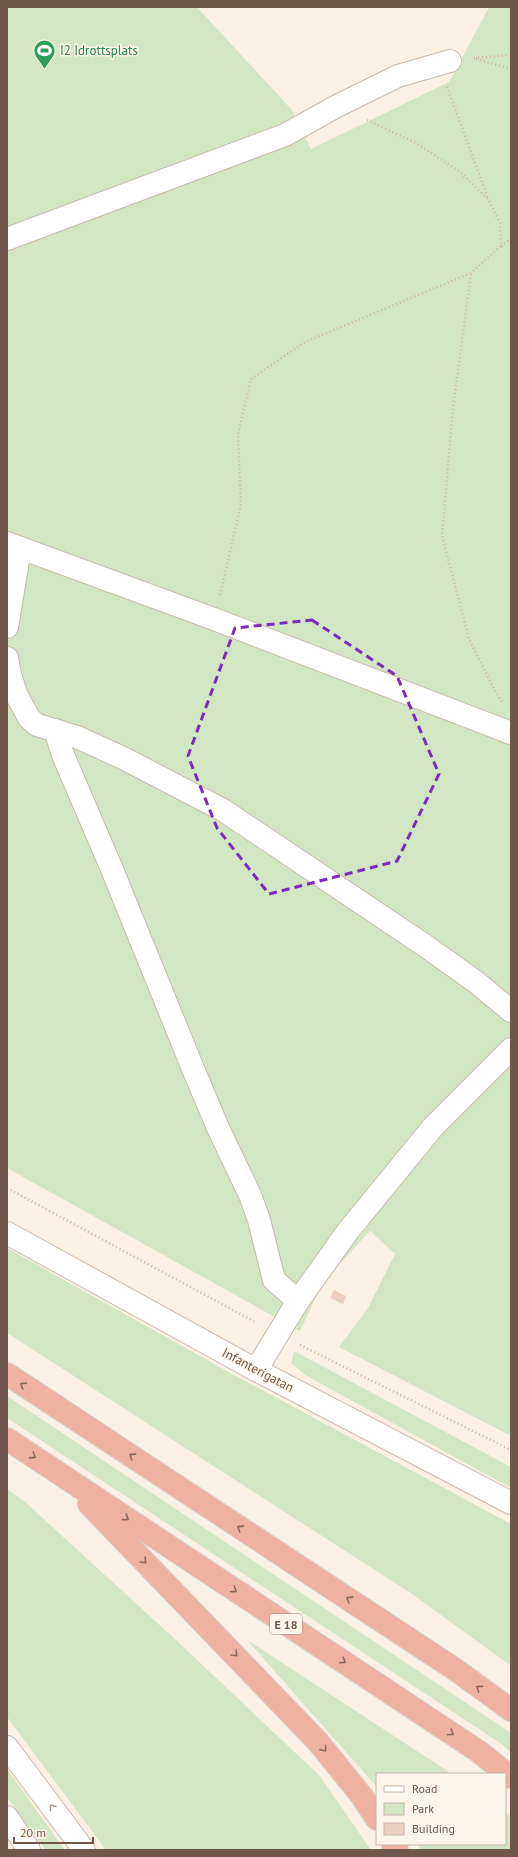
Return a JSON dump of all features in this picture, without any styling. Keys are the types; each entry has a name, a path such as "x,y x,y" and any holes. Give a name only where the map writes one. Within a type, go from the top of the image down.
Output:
{"highway":[{"path":"7,1374 456,1670 511,1710"},
{"name":"E 18","path":"7,1439 478,1751 506,1773"},
{"path":"59,1473 318,1742 362,1795 376,1817"}],"street":[{"path":"7,240 285,135 337,106 398,76 444,62"},
{"path":"7,627 14,546 214,618 511,733"},
{"path":"7,658 14,687 23,709 29,718 38,725 77,738 123,758 223,810 427,947 476,982 511,1011"},
{"path":"55,730 63,756 111,867 194,1071 218,1128 250,1195 259,1220 274,1280 282,1289 298,1301"},
{"path":"256,1370 298,1301 348,1231 433,1127 511,1049"},
{"name":"Infanterigatan","path":"7,1233 256,1370 511,1503"},
{"path":"7,1747 84,1850"},
{"path":"7,1817 29,1850"}],"path":[{"path":"511,55 473,58 511,69"},
{"path":"444,62 488,199 500,223 501,246"},
{"path":"337,106 416,143 460,172 488,199"},
{"path":"214,618 241,504 238,436 251,379 305,342 471,273 511,239"},
{"path":"471,273 453,407 442,536 469,639 495,691 507,708"}],"highlighted area":[{"path":"312,620 397,676 439,774 397,861 269,894 217,828 188,756 235,628"}],"green space":[{"path":"7,7 197,7 292,110 311,149 449,82 489,7 511,7 511,1436 339,1347 368,1308 395,1254 370,1231 323,1282 300,1331 7,1168"},
{"path":"7,1248 225,1370 511,1524 511,1666 412,1594 7,1333"},
{"path":"294,1351 511,1467 511,1488 305,1375 291,1363"},
{"path":"7,1396 511,1733 511,1752 500,1743 7,1418"},
{"path":"7,1489 24,1501 175,1639 320,1776 371,1850 106,1850 7,1717"},
{"path":"246,1639 450,1773 376,1773 376,1786"},
{"path":"7,1769 65,1850 45,1850 7,1797"},
{"path":"506,1813 511,1817 511,1850 421,1850 418,1845 506,1845"}],"building":[{"path":"334,1290 346,1296 343,1304 330,1298"}],"place":[{"name":"I2 Idrottsplats","path":"45,70"}]}
